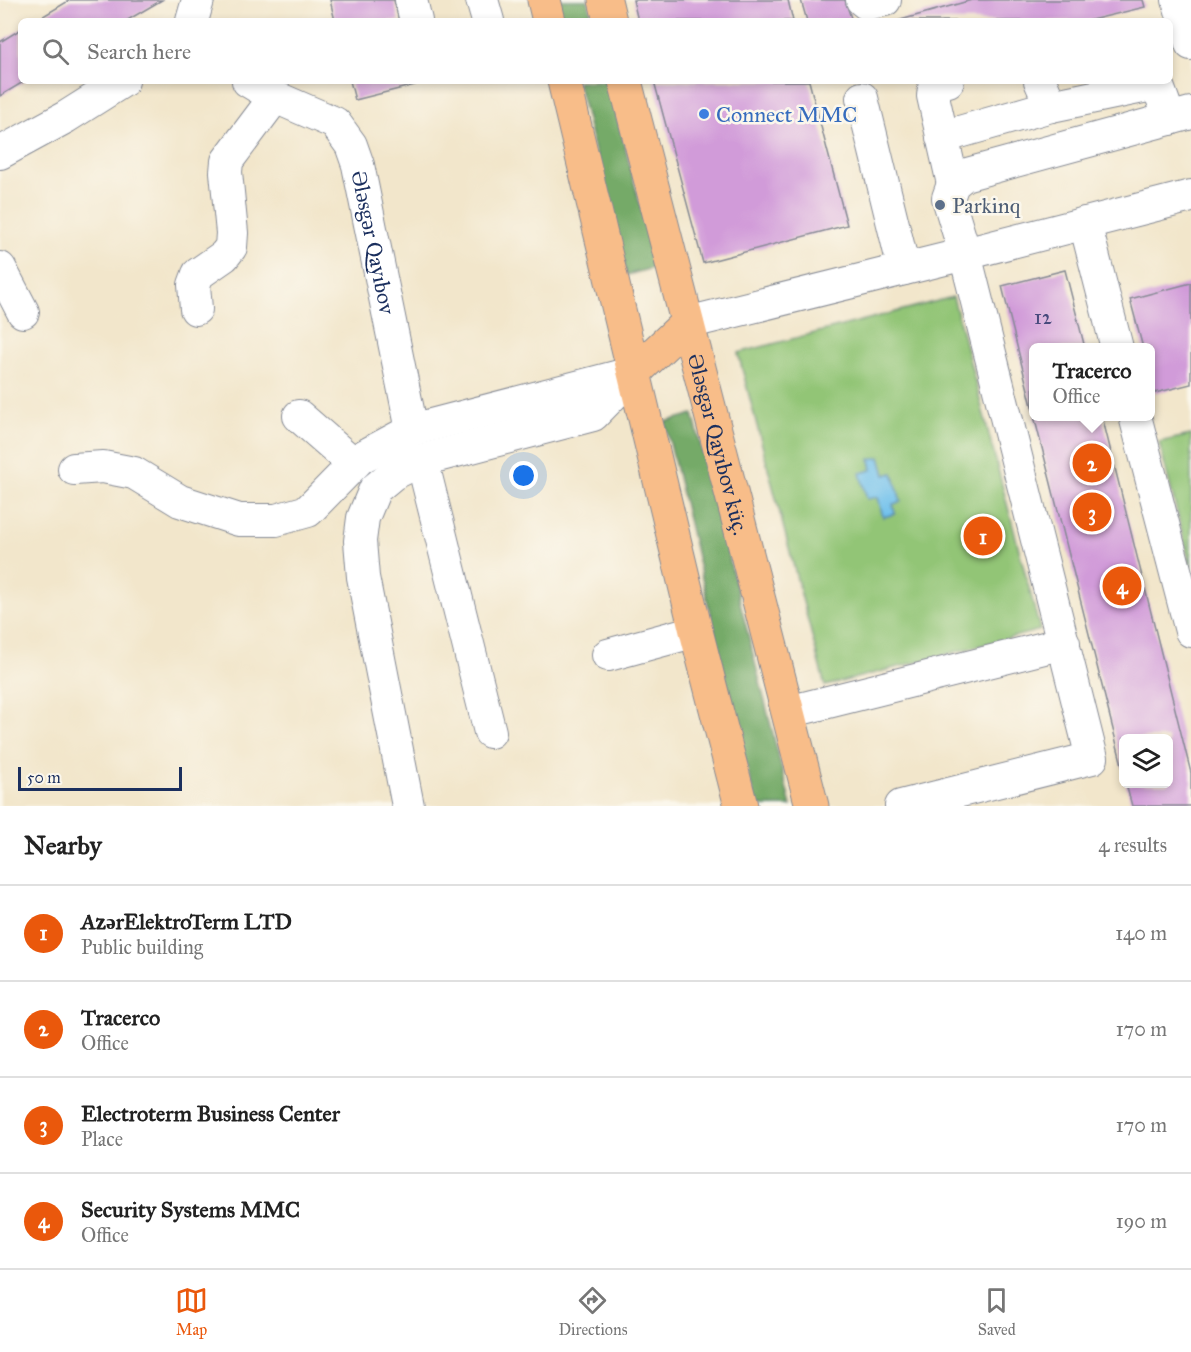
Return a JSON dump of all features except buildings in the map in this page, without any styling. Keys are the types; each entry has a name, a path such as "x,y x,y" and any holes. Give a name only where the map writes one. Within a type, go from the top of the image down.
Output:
{"main road":[{"path":"544,0 548,18"},
{"path":"605,0 609,18"},
{"path":"565,84 696,631 741,806"},
{"name":"Ələsgər Qayıbov küç.","path":"627,84 812,806"},
{"path":"634,372 687,323"}],"street":[{"path":"193,18 198,0"},
{"path":"411,0 415,18"},
{"path":"482,0 487,18"},
{"path":"862,0 867,4 885,0"},
{"path":"1178,0 1191,44"},
{"path":"0,153 66,117 118,84"},
{"name":"Ələsgər Qayıbov","path":"253,84 275,97 334,123 351,145 358,165 412,430"},
{"path":"939,84 934,88 933,96 953,184"},
{"path":"942,137 1045,94 1144,84"},
{"path":"901,806 1092,758 965,254 948,198 953,184 964,175 1181,116 1156,84"},
{"path":"196,309 194,285 198,274 224,256 231,247 227,161 275,97"},
{"path":"862,98 904,269"},
{"path":"687,323 1191,196"},
{"path":"1085,223 1116,343"},
{"path":"0,268 23,312"},
{"path":"74,469 103,467 134,473 180,501 239,520 276,520 308,511 360,458 412,430 634,372"},
{"path":"408,806 363,577 360,541 363,518 375,489 393,474 422,460 594,415 634,372"},
{"path":"299,417 354,464"},
{"path":"1136,421 1191,631"},
{"path":"422,460 490,732"},
{"path":"608,655 696,631"},
{"path":"788,712 1064,643"}],"green space":[{"path":"557,0 588,0 592,18 561,18"},
{"path":"578,84 609,84 656,267 627,275"},
{"path":"953,297 1040,630 825,686 738,353"},
{"path":"693,414 791,806 756,806 665,422"},
{"path":"1191,435 1191,567 1159,442"}],"water":[{"path":"880,457 885,475 893,473 901,502 893,504 895,514 883,517 878,497 867,499 860,473 872,470 870,459"}],"place":[{"name":"Connect MMC","path":"704,114"},
{"name":"Parkinq","path":"940,205"},
{"name":"Tracerco","path":"1092,463"},
{"name":"Electroterm Business Center","path":"1092,512"},
{"name":"AzərElektroTerm LTD","path":"983,536"},
{"name":"Security Systems MMC","path":"1122,586"}]}
